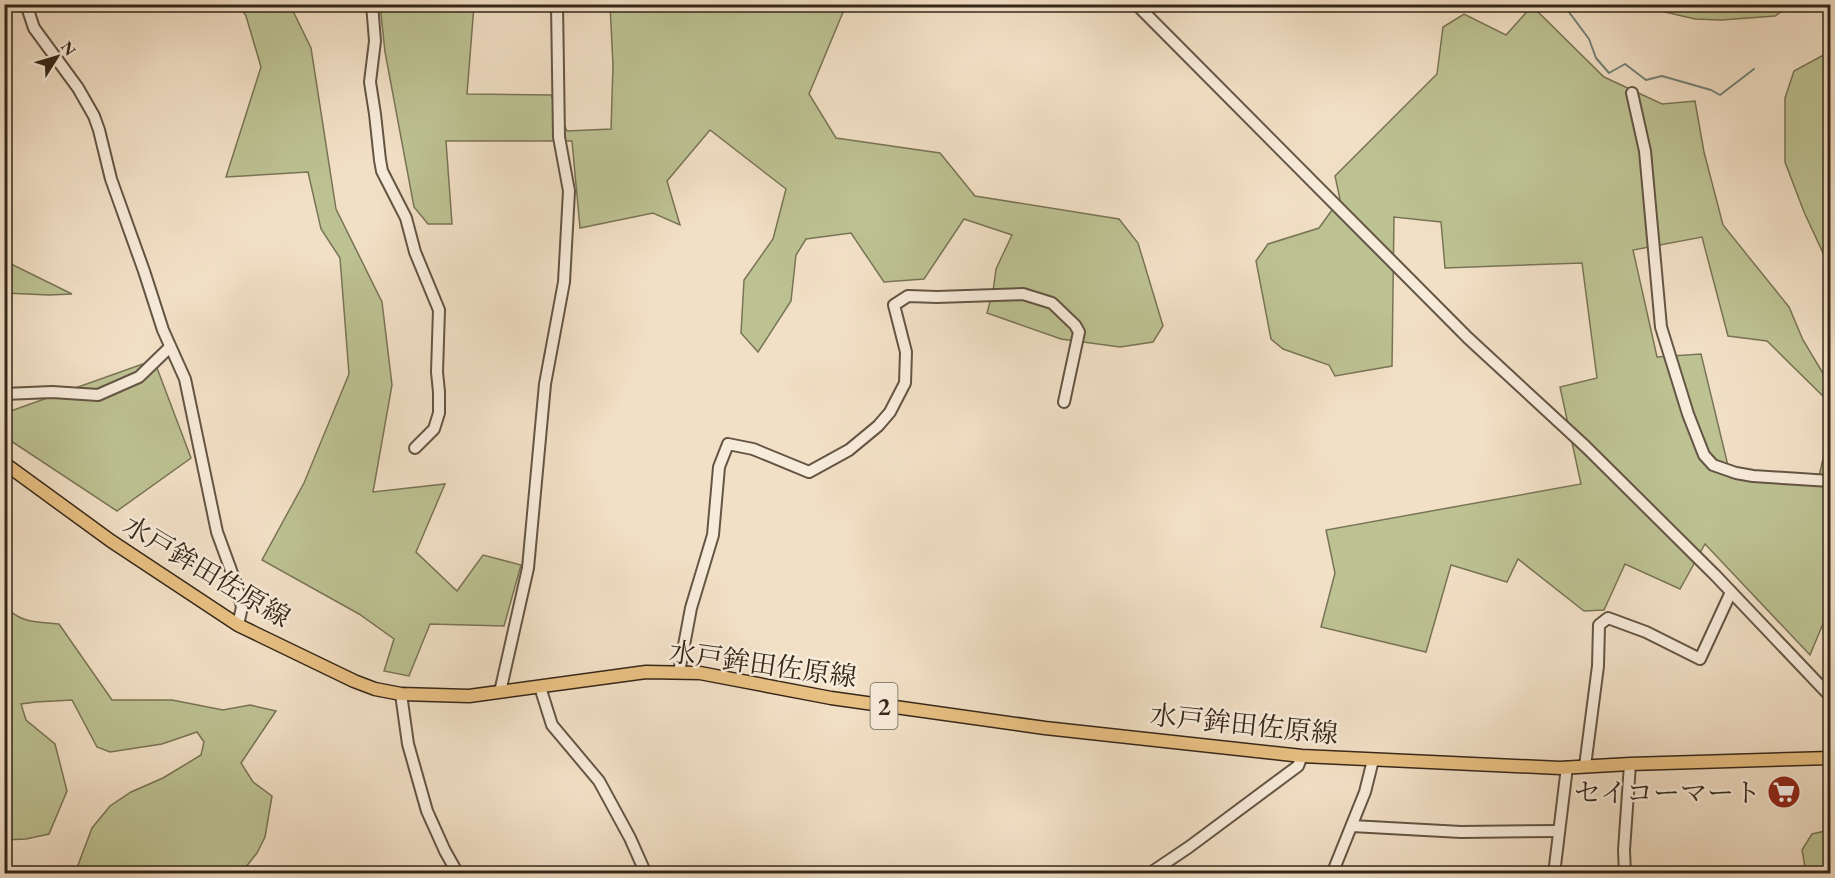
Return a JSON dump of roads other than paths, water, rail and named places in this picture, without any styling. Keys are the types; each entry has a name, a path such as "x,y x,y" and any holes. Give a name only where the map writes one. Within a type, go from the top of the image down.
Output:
{"main road":[{"name":"水戸鉾田佐原線","path":"4,463 111,542 238,625 354,681 375,689 401,694 469,696 646,672 679,672 700,673 876,705 1045,728 1302,756 1567,767 1830,758"}],"street":[{"path":"26,4 34,28 78,88 94,116 111,179 170,347 185,379 217,532 242,607 238,625"},
{"path":"372,4 375,41 370,82 382,171 406,218 415,252 439,310 437,372 439,413 434,429 415,448"},
{"path":"500,692 528,568 545,384 564,282 569,191 559,137 556,4"},
{"path":"1136,4 1468,338 1584,446 1731,591 1830,696"},
{"path":"1632,93 1645,150 1661,327 1688,414 1704,455 1713,465 1736,473 1830,481"},
{"path":"679,672 691,608 712,535 719,467 728,444 753,449 809,471 849,450 879,426 890,412 905,383 906,352 894,305 908,296 1023,294 1052,303 1075,325 1079,332 1064,402"},
{"path":"4,394 52,392 98,395 139,377 170,347"},
{"path":"1585,766 1598,666 1599,625 1608,618 1647,632 1700,659 1731,591"},
{"path":"540,687 552,725 599,780 646,873"},
{"path":"401,694 408,744 427,811 458,873"},
{"path":"1149,873 1189,847 1298,766 1302,756"},
{"path":"1332,873 1365,792 1373,760"},
{"path":"1625,873 1624,850 1630,764"},
{"path":"1554,873 1567,767"},
{"path":"1352,826 1461,832 1559,831"}],"waterway":[{"path":"1563,4 1589,39 1596,58 1609,73 1625,64 1646,80 1662,76 1711,90 1720,95 1754,69"}],"place":[{"name":"セイコーマート","path":"1784,792"}]}
